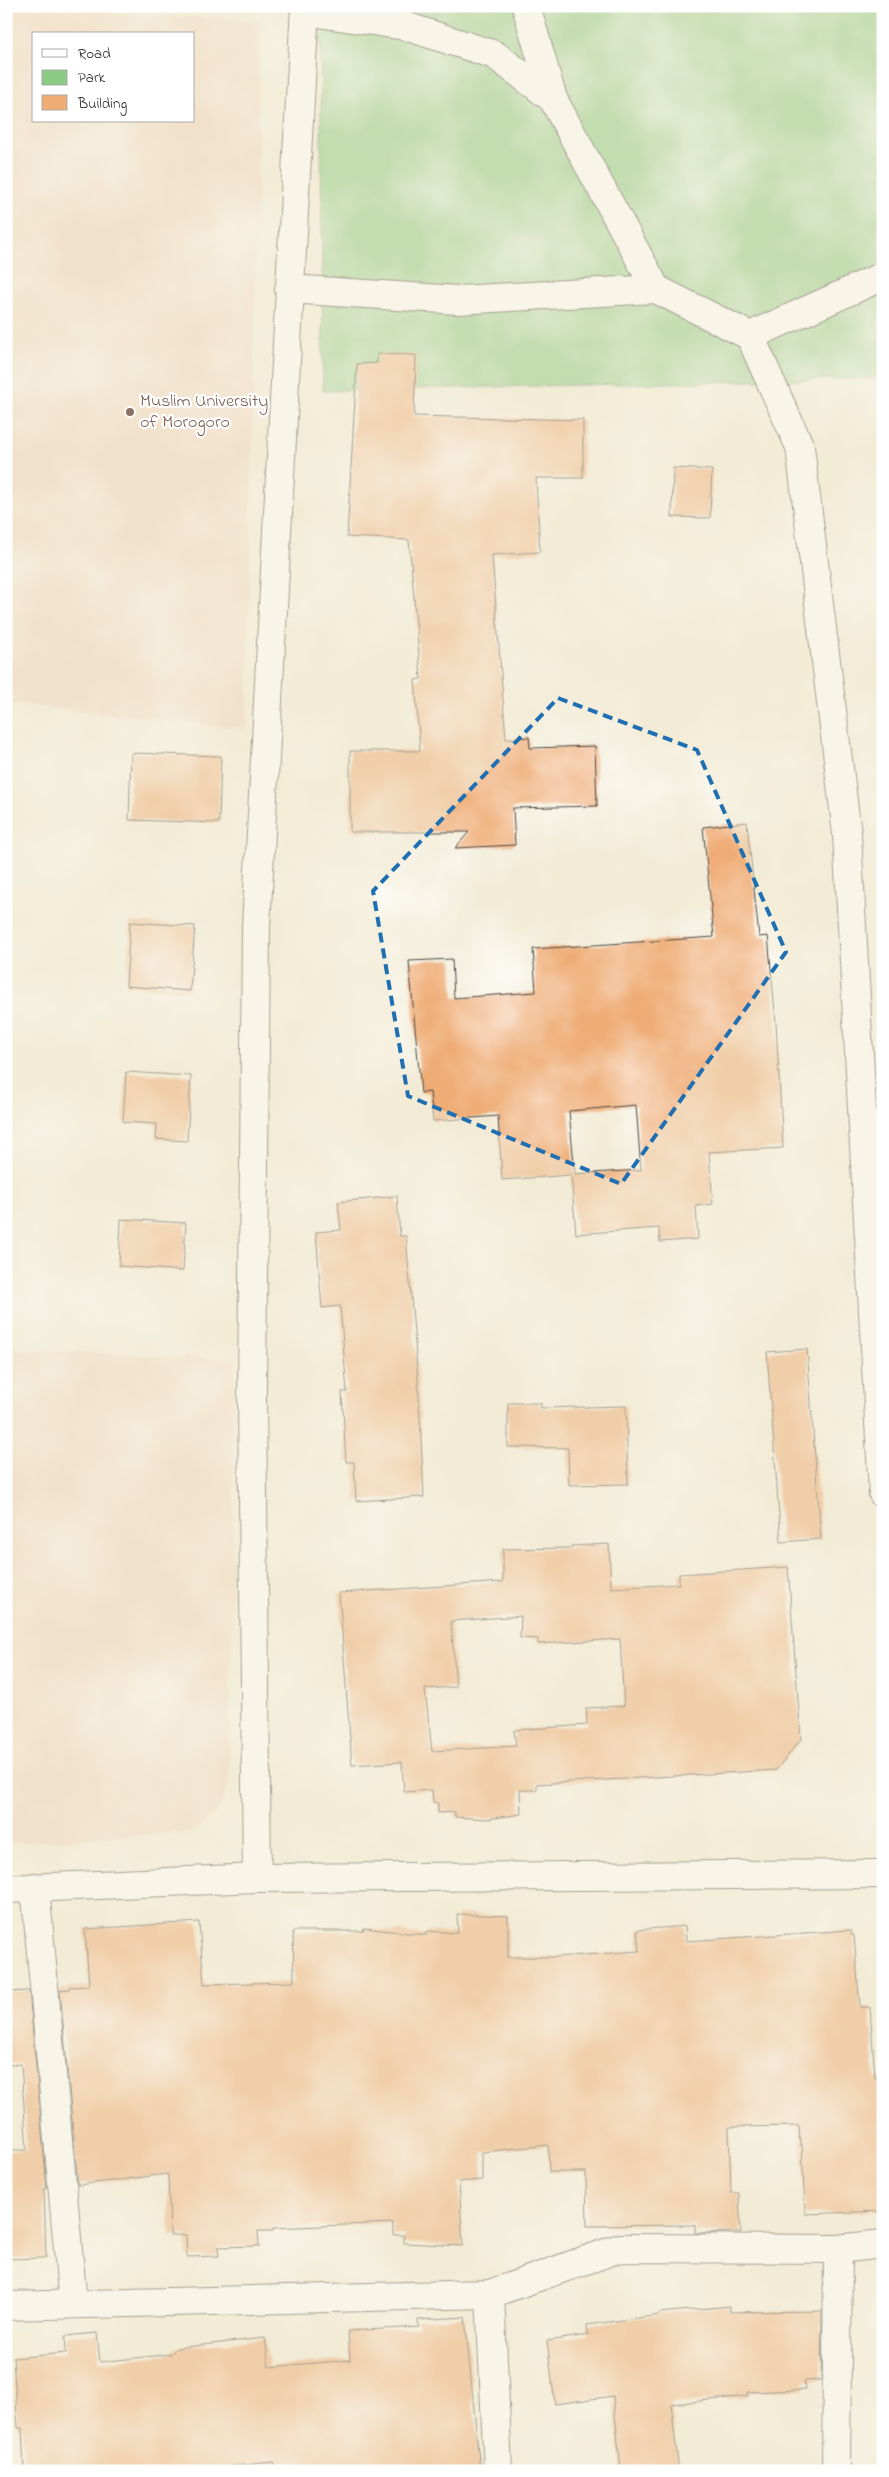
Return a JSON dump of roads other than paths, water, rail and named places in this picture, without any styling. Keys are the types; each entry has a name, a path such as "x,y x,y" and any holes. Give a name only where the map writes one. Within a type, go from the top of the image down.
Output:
{"street":[{"path":"526,6 553,99 656,289"},
{"path":"257,1878 252,1398 256,927 305,9 405,26 494,55 553,99"},
{"path":"750,336 883,276"},
{"path":"290,289 458,300 656,289 750,336 800,447 846,824 883,1494"},
{"path":"6,1889 257,1878 883,1874"},
{"path":"35,1887 74,2304"},
{"path":"6,2306 490,2294 620,2248 838,2249 883,2244"},
{"path":"836,2471 838,2249"},
{"path":"490,2294 498,2471"}],"place":[{"name":"Muslim University of Morogoro","path":"130,412"}]}
